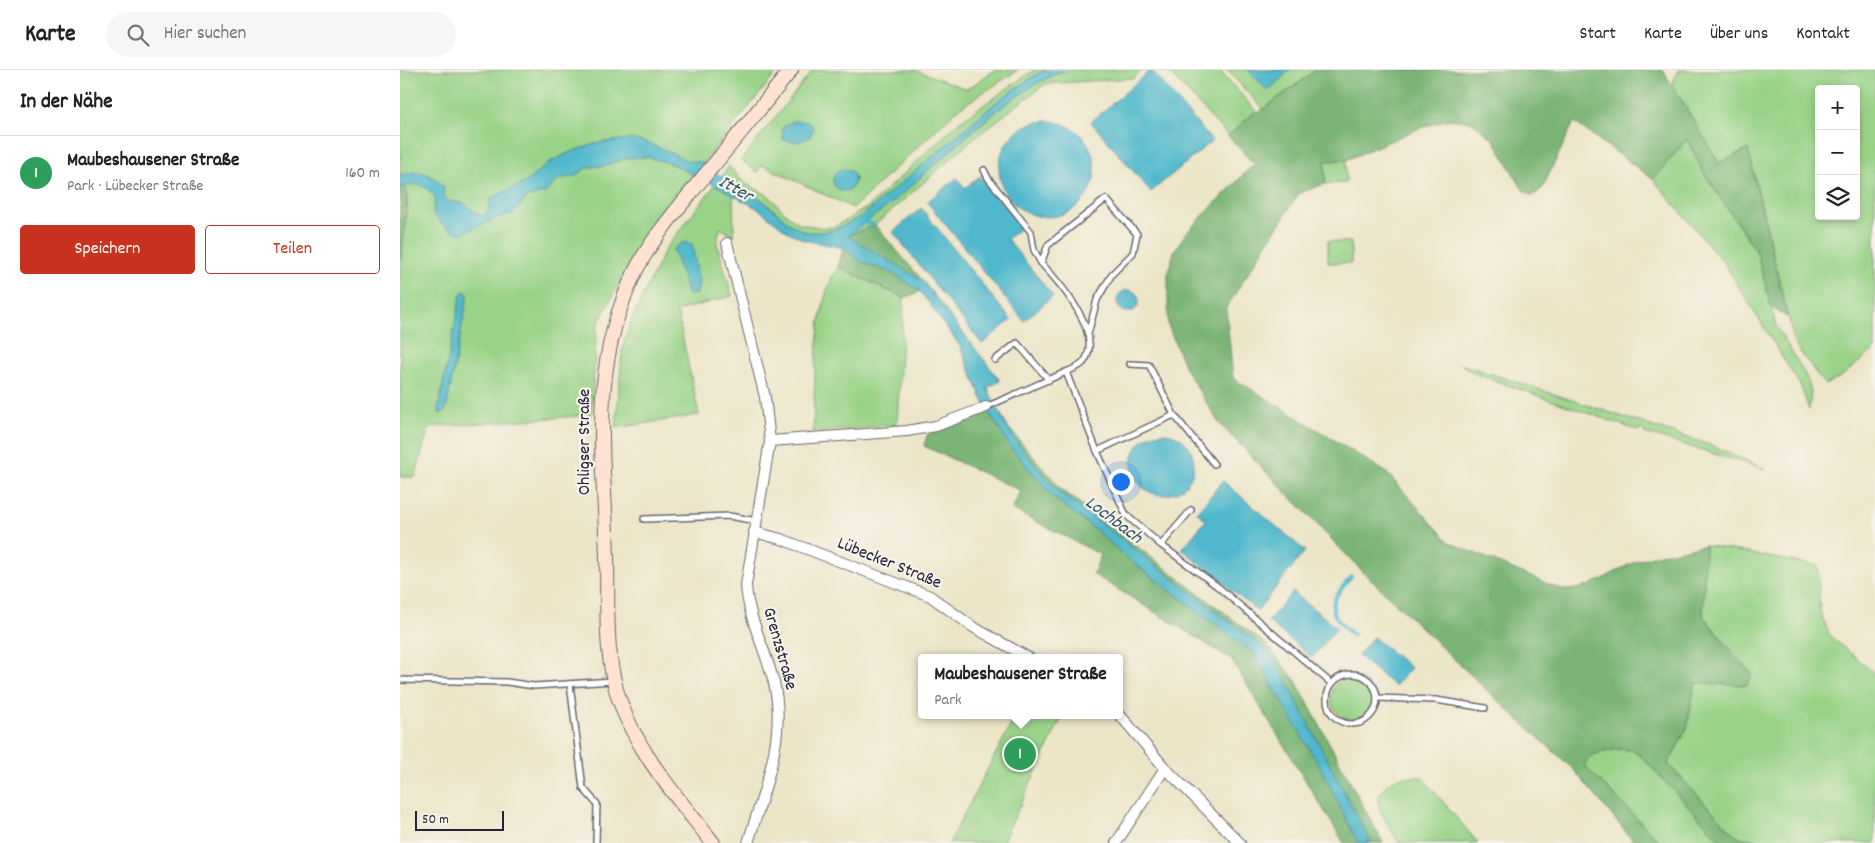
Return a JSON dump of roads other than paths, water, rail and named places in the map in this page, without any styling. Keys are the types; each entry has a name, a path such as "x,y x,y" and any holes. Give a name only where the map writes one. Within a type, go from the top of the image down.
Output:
{"main road":[{"name":"Ohligser Straße","path":"712,843 648,759 624,714 614,680 609,640 601,447 605,366 616,319 636,270 659,232 791,70"}],"street":[{"name":"Grenzstraße","path":"727,243 765,397 770,441 748,565 747,597 768,657 778,708 775,754 748,843"},
{"path":"770,441 907,431 936,426 990,405"},
{"name":"Lübecker Straße","path":"756,526 781,539 930,596 973,627 1022,654"},
{"path":"1123,719 1165,768 1240,843"},
{"path":"1116,843 1165,768"}],"lane":[{"path":"984,170 988,178 1031,232 1034,250 1041,263 1062,285 1076,306 1088,334"},
{"path":"990,405 1049,380 1082,363 1086,357 1088,334 1098,300 1112,274 1133,253 1137,234 1106,199 1048,245 1041,263"},
{"path":"995,360 1018,343 1049,380"},
{"path":"1130,364 1149,366 1174,415 1214,464"},
{"path":"1066,372 1097,451 1126,515 1161,545 1217,586 1332,684"},
{"path":"1097,451 1174,415"},
{"path":"1161,545 1192,510"},
{"path":"644,519 729,516 756,526"},
{"path":"1344,675 1359,675 1372,684 1377,698 1376,706 1367,719 1352,724 1338,719 1328,706 1328,691 1332,684 1344,675"},
{"path":"400,680 507,682 534,686 614,680"},
{"path":"570,684 583,788 597,804 596,843"},
{"path":"1377,698 1436,700 1485,708"}],"water":[{"name":"Itter","path":"1049,70 1065,70 1021,93 999,109 899,197 848,236 922,280 1000,381 987,388 1006,426 1019,445 1057,490 1263,647 1278,665 1371,843 1358,843 1321,769 1254,654 1131,561 1096,530 1054,498 1011,448 988,411 960,346 920,291 894,274 862,262 844,248 804,240 785,230 760,210 715,185 672,164 647,157 627,158 604,166 588,167 575,176 559,179 545,193 527,197 514,213 502,216 461,234 440,222 433,210 435,197 427,189 419,185 400,188 400,176 413,172 424,173 434,178 444,187 443,194 448,201 463,203 481,216 488,212 491,198 526,182 550,162 570,152 597,143 628,139 646,142 689,161 702,162 722,177 762,200 790,224 805,232 824,232 837,229 862,216 999,100 1039,73"},
{"path":"1151,70 1212,141 1151,192 1091,122"},
{"path":"1248,70 1290,70 1268,91"},
{"path":"793,121 809,122 813,128 810,137 799,142 783,140 782,128"},
{"path":"1038,121 1056,121 1074,129 1087,142 1095,160 1092,188 1074,209 1056,217 1038,217 1020,209 1007,196 999,178 999,160 1007,142 1020,129"},
{"path":"844,169 854,176 855,180 848,190 844,191 834,184 833,180 840,170"},
{"path":"980,176 1022,227 1007,239 1053,296 1024,321 927,202 957,178 965,188"},
{"path":"921,208 1011,320 982,344 893,232"},
{"path":"684,242 692,244 699,282 697,294 688,295 673,249"},
{"path":"1128,290 1136,293 1139,301 1136,309 1128,312 1120,309 1117,301 1120,293"},
{"path":"465,291 468,295 446,410 440,414 438,409 461,294"},
{"path":"1157,433 1169,433 1185,442 1192,452 1194,464 1192,476 1185,486 1169,495 1157,495 1146,490 1137,481 1132,470 1132,458 1137,447 1146,438"},
{"path":"1223,481 1305,551 1257,611 1182,549 1206,520 1197,512"},
{"path":"1293,592 1337,628 1312,658 1268,621"},
{"path":"1373,637 1411,668 1395,686 1358,656"}],"waterway":[{"path":"861,222 873,224"},
{"path":"1351,577 1334,600 1333,606 1337,619 1353,635"}],"place":[{"name":"Maubeshausener Straße","path":"1020,754"}],"water label":[{"name":"Lochbach","path":"1113,521"}]}
